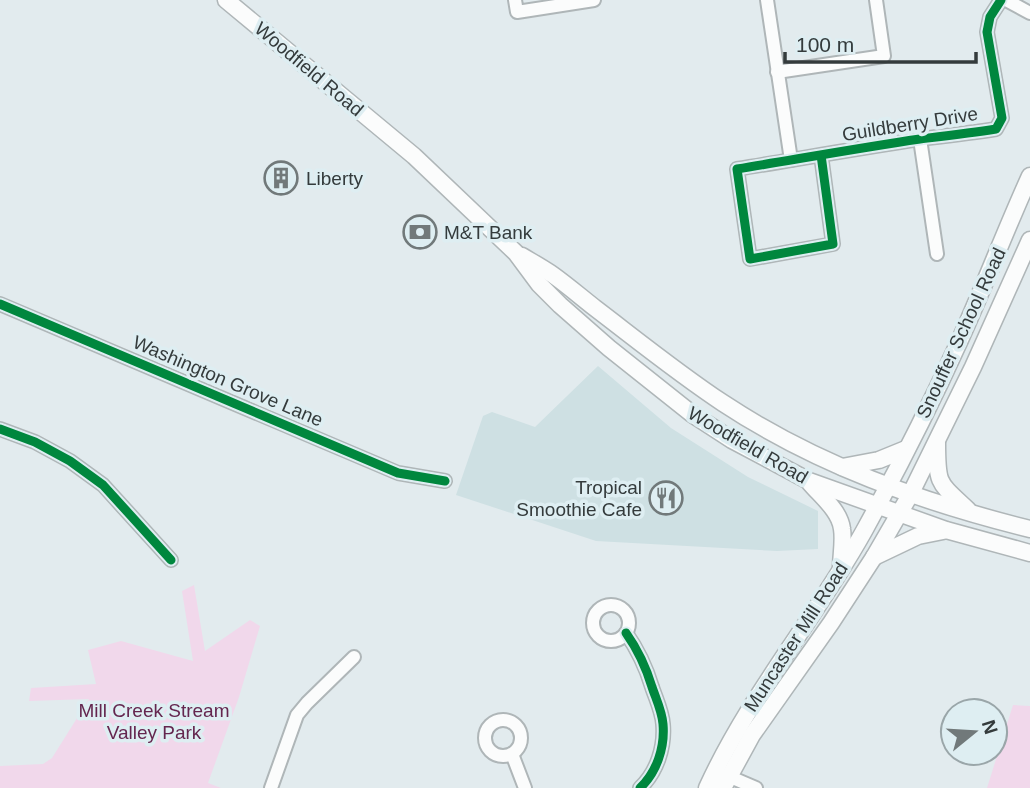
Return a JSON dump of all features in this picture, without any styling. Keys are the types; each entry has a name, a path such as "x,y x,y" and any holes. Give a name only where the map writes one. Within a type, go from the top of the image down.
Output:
{"main road":[{"name":"Woodfield Road","path":"226,0 414,156 516,253 538,284 609,348 692,414 732,440 809,481 946,530 1030,553"},
{"name":"Snouffer School Road","path":"887,486 958,343 1030,176"},
{"name":"Snouffer School Road","path":"909,495 973,367 1030,240"},
{"name":"Woodfield Road","path":"516,253 552,274 722,403 787,441 909,495 1030,529"},
{"path":"937,440 939,481 972,514"},
{"path":"841,467 879,460 906,449"},
{"path":"809,481 841,522 843,532 840,571"},
{"name":"Muncaster Mill Road","path":"707,788 750,708 840,571 887,486"},
{"name":"Muncaster Mill Road","path":"726,782 763,717 831,623 874,557 909,495"},
{"path":"874,557 902,542 946,530"}],"street":[{"path":"516,0 517,12 594,0"},
{"path":"767,0 791,160"},
{"path":"777,72 884,55 876,0"},
{"path":"1004,0 1030,11"},
{"name":"Guildberry Drive","path":"821,155 833,244 750,259 737,169 821,155 920,139 996,129 1002,118 987,32 990,17 1004,0"},
{"path":"920,139 937,254"},
{"name":"Washington Grove Lane","path":"0,304 398,473 445,481"},
{"path":"0,429 47,448 103,485 171,560"},
{"path":"626,633 646,667 663,722 659,758 653,772 640,788"},
{"path":"271,788 297,715 354,657"},
{"path":"512,754 526,788"},
{"path":"726,782 756,788"}],"shaded area":[{"path":"598,366 671,428 748,477 818,511 818,549 777,551 596,541 456,495 483,416 492,412 535,427"}],"green space":[{"name":"Mill Creek Stream Valley Park","path":"194,585 205,651 250,620 260,626 239,697 208,783 221,788 0,788 0,766 43,764 52,758 89,699 29,701 31,688 96,684 88,650 121,641 193,661 182,591"},
{"path":"1013,705 1030,706 1030,788 987,788 994,767 1009,767 1009,718"}],"cycle path":[{"path":"821,155 833,244 750,259 737,169 897,142 996,129 1002,118 987,32 990,17 1001,0"},
{"path":"0,304 398,473 445,481"},
{"path":"0,429 35,442 70,461 103,485 171,560"},
{"path":"626,633 644,666 663,724 659,759 640,788"}],"place":[{"name":"Liberty","path":"281,178"},
{"name":"M&T Bank","path":"420,232"},
{"name":"Tropical Smoothie Cafe","path":"666,498"}]}
